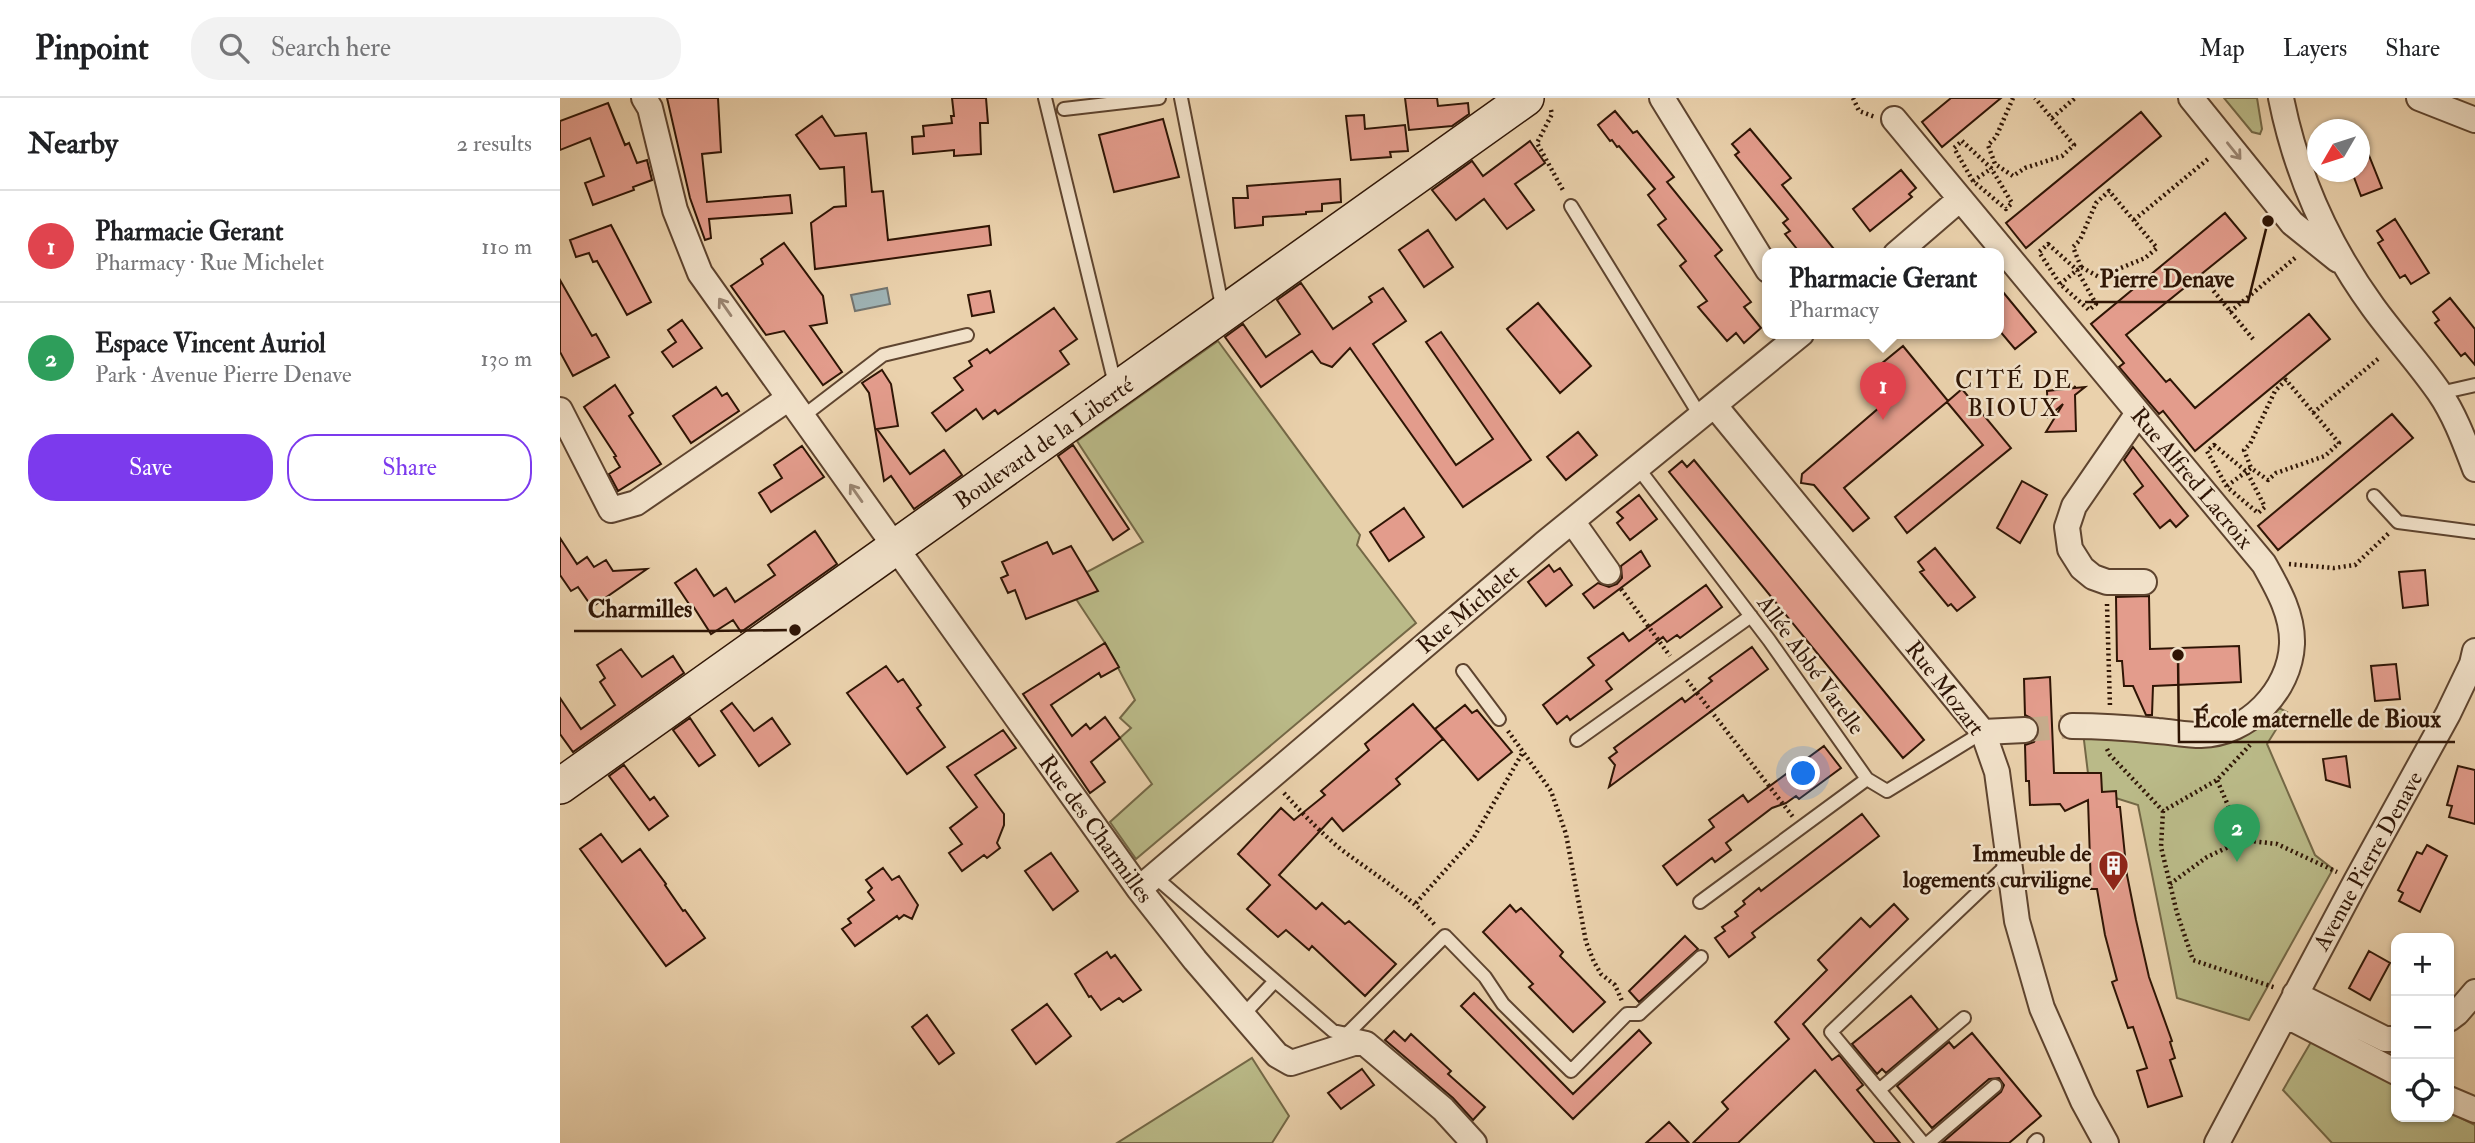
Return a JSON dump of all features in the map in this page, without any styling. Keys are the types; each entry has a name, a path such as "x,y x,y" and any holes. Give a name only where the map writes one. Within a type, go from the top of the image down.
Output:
{"main road":[{"name":"Boulevard de la Liberté","path":"560,786 1526,102"}],"street":[{"name":"Rue des Charmilles","path":"643,98 650,108 675,210 700,272 896,548 1243,1015 1277,1055 1291,1063 1341,1040 1366,1044 1443,1109 1474,1143"},
{"path":"1662,98 1762,260"},
{"path":"2191,98 2292,223 2347,268"},
{"path":"2281,98 2290,141 2319,217 2372,306 2440,393 2475,470"},
{"path":"2419,98 2475,120"},
{"name":"Rue Alfred Lacroix","path":"1894,119 1966,190 2138,413 2264,564 2281,594 2289,621 2292,644 2288,668 2264,707 2244,723 2223,732 2201,735 2104,726 2072,726"},
{"path":"2258,181 2283,179 2301,170"},
{"path":"1903,248 1966,190"},
{"name":"Rue Michelet","path":"1147,883 1572,521 1795,339"},
{"path":"560,410 611,510 636,503 795,407"},
{"name":"Rue Mozart","path":"1708,411 1983,732 1997,772 2017,921 2042,1008 2083,1101 2106,1143"},
{"path":"2138,413 2074,506 2067,527 2070,549 2081,568 2093,577 2107,582 2144,582"},
{"path":"1572,521 1608,572"},
{"name":"Avenue Pierre Denave","path":"2217,1143 2448,714 2472,664 2475,651"},
{"path":"1983,732 2025,730"},
{"path":"2454,1015 2475,992"},
{"path":"2290,1004 2391,1039"},
{"path":"2290,1004 2391,1069"},
{"path":"2454,1101 2475,1110"}],"lane":[{"path":"1045,98 1114,380 1113,394"},
{"path":"1064,108 1158,98"},
{"path":"1181,98 1224,314"},
{"path":"1571,206 1708,411"},
{"path":"795,407 883,355 967,335"},
{"path":"2440,393 2475,385"},
{"name":"Allée Abbé Varelle","path":"1638,468 1751,616 1867,779"},
{"path":"2374,496 2398,522 2475,532"},
{"path":"1577,740 1751,616"},
{"path":"1463,671 1500,719"},
{"path":"1700,902 1867,779 1888,791 1983,732"},
{"path":"1995,1086 1925,1143 1831,1032 2008,864"},
{"path":"1147,883 1274,982 1341,1040 1445,936 1485,977 1503,1004 1571,1071 1627,1014 1639,1014 1701,957"},
{"path":"1243,1015 1274,982"},
{"path":"1879,1090 1964,1018"}],"path":[{"path":"2013,98 1996,137 1988,145 1993,166 2012,203 2006,209 1966,190 1954,148 1962,141 1993,166 2013,176 2025,168 2062,156 2074,145 2035,98"},
{"path":"2052,118 2075,98"},
{"path":"1526,102 1552,114 1537,143 1571,206"},
{"path":"2134,220 2208,159"},
{"path":"1966,190 1993,166"},
{"path":"2079,268 2048,244 2039,252 2060,284 2089,310 2096,304 2079,268 2073,247 2080,240 2096,203 2109,191 2157,248 2145,258 2099,277 2079,268"},
{"path":"2230,312 2295,258"},
{"path":"2060,284 2079,268"},
{"path":"2203,278 2253,339"},
{"path":"2313,413 2378,359"},
{"path":"2249,470 2214,444 2207,451 2227,487 2258,513 2265,508 2249,470 2244,450 2250,444 2275,391 2286,380 2339,443 2325,456 2276,473 2268,480 2249,470"},
{"path":"2227,487 2249,470"},
{"path":"2264,564 2333,568 2355,565 2372,551 2398,522"},
{"path":"1608,572 1678,668 1801,827"},
{"path":"2107,582 2104,726 2110,755 2163,811 2161,847 2177,913 2193,960 2269,985"},
{"path":"1500,719 1551,791 1566,834 1587,942 1601,974 1615,985 1627,1014"},
{"path":"2163,811 2217,780 2252,741"},
{"path":"1416,903 1474,839 1523,752"},
{"path":"1269,778 1311,823 1341,849 1416,903 1445,936"},
{"path":"2217,780 2243,840"},
{"path":"2170,884 2207,857 2243,840 2277,844 2327,867"}],"green space":[{"path":"2224,98 2257,98 2262,129 2260,134 2252,132"},
{"path":"1218,341 1360,535 1357,545 1416,623 1136,859 1110,822 1152,784 1120,738 1131,728 1120,718 1135,700 1105,643 1076,599 1087,572 1143,542 1077,441"},
{"path":"2277,707 2287,712 2267,744 2315,855 2333,869 2249,1020 2177,998 2138,805 2090,790 2083,732 2198,740"},
{"path":"2311,1042 2391,1082 2391,1122 2454,1122 2454,1114 2475,1125 2475,1143 2332,1143 2283,1090"},
{"path":"1252,1058 1289,1116 1272,1143 1117,1143"}],"shaded area":[{"path":"887,288 890,304 855,311 851,295"}],"building":[{"path":"667,98 718,98 721,152 702,154 707,202 790,195 792,213 709,219 711,238 705,240 690,198"},
{"path":"952,98 986,98 988,123 980,123 981,154 954,156 954,150 913,154 912,137 924,136 923,126 952,123"},
{"path":"1405,98 1437,98 1438,106 1468,103 1469,114 1452,126 1409,130"},
{"path":"1951,98 2001,98 1942,147 1922,122"},
{"path":"608,103 625,145 629,143 637,163 647,160 652,180 633,187 634,190 593,205 585,183 604,176 590,138 560,150 560,121"},
{"path":"1615,111 1633,133 1637,131 1674,177 1667,182 1722,250 1715,256 1751,302 1744,307 1761,328 1744,343 1736,333 1727,341 1698,307 1707,301 1680,266 1686,261 1658,225 1666,219 1648,195 1655,189 1598,125"},
{"path":"2141,112 2161,136 2026,248 2006,223"},
{"path":"1364,115 1365,129 1405,125 1408,151 1390,152 1391,157 1351,160 1346,116"},
{"path":"822,116 835,136 866,133 872,192 883,191 888,240 989,226 991,245 815,269 811,223 834,207 846,206 844,167 820,169 796,135"},
{"path":"1163,119 1179,177 1114,192 1099,135"},
{"path":"1750,129 1791,178 1782,185 1833,248 1796,248 1785,234 1790,231 1783,223 1788,219 1735,155 1739,152 1732,144"},
{"path":"1530,141 1545,163 1515,184 1534,210 1507,229 1484,199 1456,220 1432,190 1472,161 1483,176"},
{"path":"2370,158 2382,188 2361,196 2356,182 2370,182"},
{"path":"1901,170 1916,188 1909,194 1912,197 1870,231 1853,209"},
{"path":"1340,179 1341,202 1322,204 1322,211 1263,217 1263,225 1235,228 1233,198 1248,198 1247,186"},
{"path":"2225,213 2246,238 2126,335 2166,382 2170,379 2195,408 2309,314 2330,339 2195,451 2163,411 2159,414 2119,367 2124,363 2091,324"},
{"path":"2395,219 2429,273 2411,284 2405,275 2400,278 2378,243 2383,240 2377,231"},
{"path":"611,225 651,302 627,315 597,261 593,262 589,253 576,257 570,240"},
{"path":"1428,230 1453,267 1424,287 1399,250"},
{"path":"784,243 823,296 827,323 810,326 842,372 823,385 784,331 766,335 731,286 763,264 761,259"},
{"path":"560,280 592,336 596,334 609,357 573,376 560,352"},
{"path":"1301,283 1333,329 1372,302 1369,297 1383,288 1406,321 1373,344 1456,465 1493,439 1426,342 1441,332 1531,460 1463,507 1350,348 1332,367 1321,363 1312,351 1261,387 1225,337 1243,324 1266,357 1300,334 1277,300"},
{"path":"990,291 994,312 972,316 968,295"},
{"path":"2004,293 2036,332 2015,349 2004,336"},
{"path":"2450,298 2475,329 2475,365 2465,353 2461,356 2435,323 2439,320 2433,312"},
{"path":"1538,303 1591,366 1560,393 1507,329"},
{"path":"1054,308 1077,339 1060,351 1069,364 998,414 995,410 983,419 976,409 946,431 932,413 963,390 954,378 972,366 969,361 987,349 990,353"},
{"path":"682,320 702,348 673,367 662,352 676,342 668,330"},
{"path":"1903,346 1948,401 1962,389 2011,448 1907,533 1895,517 1983,445 1947,402 1844,488 1869,518 1853,531 1814,485 1801,483 1802,474 1895,394 1875,369"},
{"path":"882,370 891,384 898,426 877,429 910,474 944,450 962,475 914,509 891,476 884,481 869,393 862,383"},
{"path":"615,385 633,413 629,416 661,464 618,491 609,474 620,467 614,457 616,456 584,407"},
{"path":"716,387 722,396 727,393 739,411 691,443 673,416"},
{"path":"2085,387 2075,395 2076,431 2046,432 2063,404 2048,417 2047,391"},
{"path":"2392,414 2413,438 2278,550 2258,526"},
{"path":"1578,432 1597,455 1566,480 1547,457"},
{"path":"1073,445 1129,529 1113,540 1058,456"},
{"path":"802,446 824,477 771,512 759,493 782,478 774,465"},
{"path":"2133,447 2188,516 2176,527 2170,520 2160,528 2134,494 2143,486 2124,460"},
{"path":"1694,460 1924,740 1903,758 1669,472 1682,461 1687,467"},
{"path":"2022,481 2047,495 2020,543 1997,528"},
{"path":"1639,495 1657,519 1630,540 1617,523 1623,518 1617,512"},
{"path":"1404,508 1424,537 1389,561 1370,532"},
{"path":"815,531 837,564 741,632 733,620 711,634 675,583 696,569 714,596 726,588 735,602 775,575 768,565"},
{"path":"560,538 577,564 587,557 594,567 606,560 613,571 647,569 592,607 578,587 571,591 560,575"},
{"path":"1047,542 1053,554 1071,546 1098,591 1026,619 1015,590 1008,593 1001,578 1008,575 1002,562"},
{"path":"1935,548 1975,597 1957,611 1951,604 1948,606 1920,572 1924,570 1918,562"},
{"path":"1641,551 1650,566 1594,608 1583,594 1598,583 1609,587 1617,584 1622,578 1621,566"},
{"path":"1549,565 1554,572 1560,568 1572,585 1546,606 1528,582"},
{"path":"2425,570 2428,605 2403,608 2399,572"},
{"path":"1706,585 1722,607 1680,638 1677,635 1667,642 1663,637 1606,681 1612,689 1570,720 1567,716 1557,724 1543,705 1594,665 1588,658 1623,633 1629,641"},
{"path":"2149,596 2150,649 2239,646 2241,682 2153,686 2152,715 2146,715 2133,686 2124,686 2122,661 2117,661 2116,597"},
{"path":"1105,643 1119,667 1101,677 1099,673 1051,705 1072,736 1086,724 1090,729 1105,717 1120,738 1091,762 1105,782 1090,793 1023,694"},
{"path":"1752,647 1768,669 1609,787 1615,765 1609,758 1617,752 1614,748 1682,698 1685,702 1712,681 1709,678"},
{"path":"621,649 642,677 673,656 684,673 573,752 560,734 560,698 581,729 615,705 600,682 605,678 597,665"},
{"path":"2396,664 2400,699 2375,701 2371,666"},
{"path":"886,666 898,682 903,679 921,705 917,708 945,747 907,774 847,693"},
{"name":"Immeuble de logements curviligne","path":"2050,677 2054,773 2101,773 2102,792 2116,791 2117,807 2120,807 2127,875 2136,920 2149,977 2172,1041 2170,1042 2175,1058 2170,1060 2182,1096 2148,1107 2137,1071 2147,1068 2133,1027 2128,1028 2112,982 2117,980 2097,889 2091,889 2088,800 2065,811 2060,804 2030,805 2025,745 2034,742 2040,730 2037,721 2025,715 2024,679"},
{"path":"732,703 754,731 772,718 790,744 759,766 721,711"},
{"path":"1413,704 1443,739 1396,779 1400,784 1343,831 1332,818 1279,875 1316,909 1322,903 1345,924 1349,921 1396,964 1365,996 1312,946 1309,950 1286,930 1278,937 1247,909 1270,885 1238,854 1281,808 1294,820 1325,795 1321,791 1369,750 1365,744"},
{"path":"1465,705 1472,713 1477,710 1512,752 1478,780 1435,729"},
{"path":"690,718 715,755 699,766 673,730"},
{"path":"1003,730 1016,748 975,775 1004,814 1004,825 997,843 1000,848 987,858 984,855 962,871 949,853 962,844 950,828 977,807 947,767"},
{"path":"1824,746 1841,768 1799,799 1796,796 1772,808 1726,843 1731,850 1715,862 1712,858 1677,885 1663,866 1714,827 1709,820 1743,795 1748,802"},
{"path":"2346,756 2350,787 2326,780 2323,759"},
{"path":"624,765 650,800 654,797 668,816 649,830 609,776"},
{"path":"2458,766 2475,770 2475,824 2449,817 2452,806 2447,805"},
{"path":"1862,814 1879,836 1752,933 1755,937 1729,957 1715,938 1725,931 1722,927 1738,916 1735,912 1745,904 1743,901 1759,888 1761,891"},
{"path":"601,834 622,862 640,849 705,938 666,966 580,849"},
{"path":"2427,845 2447,856 2420,912 2399,901 2403,893 2398,890 2417,852 2422,854"},
{"path":"1051,853 1078,891 1053,910 1025,871"},
{"path":"883,868 892,880 899,876 918,905 912,919 904,915 899,919 897,916 855,946 842,929 851,923 848,919 874,900 868,892 872,888 866,880"},
{"path":"1894,904 1908,919 1803,1024 1832,1060 1839,1055 1863,1085 1857,1090 1900,1143 1875,1143 1815,1070 1738,1143 1693,1143 1728,1109 1722,1102 1789,1039 1775,1022 1827,970 1818,960 1861,918 1870,927"},
{"path":"1510,905 1516,912 1521,908 1563,952 1560,956 1605,1002 1573,1032 1529,987 1533,984 1483,932"},
{"path":"1685,936 1698,949 1639,1002 1629,991"},
{"path":"2369,951 2390,963 2370,1000 2349,988"},
{"path":"1107,952 1111,958 1115,955 1141,990 1123,1002 1119,998 1101,1010 1091,996 1089,997 1075,974"},
{"path":"1474,993 1573,1094 1639,1030 1651,1043 1573,1119 1461,1006"},
{"path":"1911,996 1938,1029 1886,1073 1882,1069 1877,1074 1852,1044"},
{"path":"1047,1004 1071,1036 1036,1064 1012,1030"},
{"path":"927,1015 954,1053 939,1064 912,1027"},
{"path":"1394,1031 1405,1041 1411,1034 1451,1071 1448,1074 1485,1107 1473,1120 1453,1098 1385,1040"},
{"path":"1972,1033 2041,1116 2009,1143 1943,1142 2001,1092 2004,1085 1999,1078 1989,1079 1932,1128 1897,1086 1949,1042 1954,1048"},
{"path":"1362,1069 1374,1085 1341,1109 1328,1093"},
{"path":"1669,1122 1689,1143 1646,1143"}],"tunnel":[{"path":"2025,730 2072,726"}],"place":[{"name":"Pierre Denave","path":"2268,221"},
{"name":"Pharmacie Gerant","path":"1883,420"},
{"name":"Charmilles","path":"795,630"},
{"name":"École maternelle de Bioux","path":"2178,655"},
{"name":"Espace Vincent Auriol","path":"2237,862"},
{"name":"Immeuble de logements curviligne","path":"2114,893"}],"district":[{"name":"CITÉ DE BIOUX","path":"2014,394"}]}
